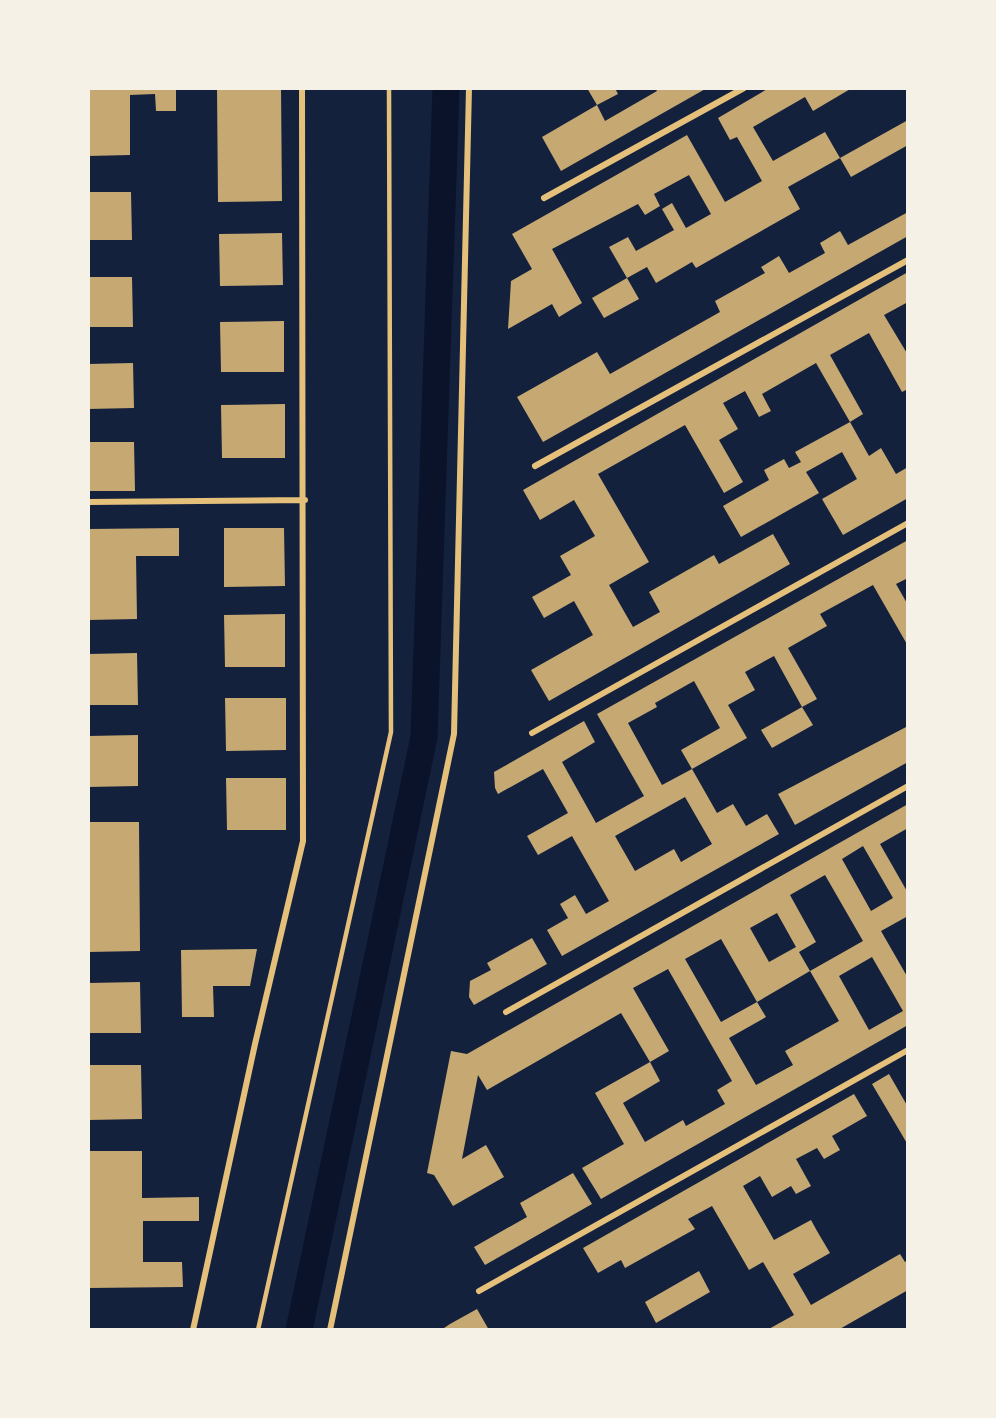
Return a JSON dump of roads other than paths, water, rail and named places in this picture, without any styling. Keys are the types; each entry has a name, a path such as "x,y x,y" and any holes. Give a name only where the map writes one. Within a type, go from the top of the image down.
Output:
{"street":[{"path":"193,1329 255,1044 303,841 305,500 302,88"},
{"path":"330,1329 454,734 469,88"},
{"path":"544,198 744,88"},
{"path":"536,466 908,260"},
{"path":"88,502 305,500"},
{"path":"532,733 908,523"},
{"path":"506,1012 908,786"},
{"path":"479,1291 908,1050"}],"lane":[{"path":"258,1329 391,732 388,88"}],"waterway":[{"path":"299,1330 424,737 446,88"}]}
